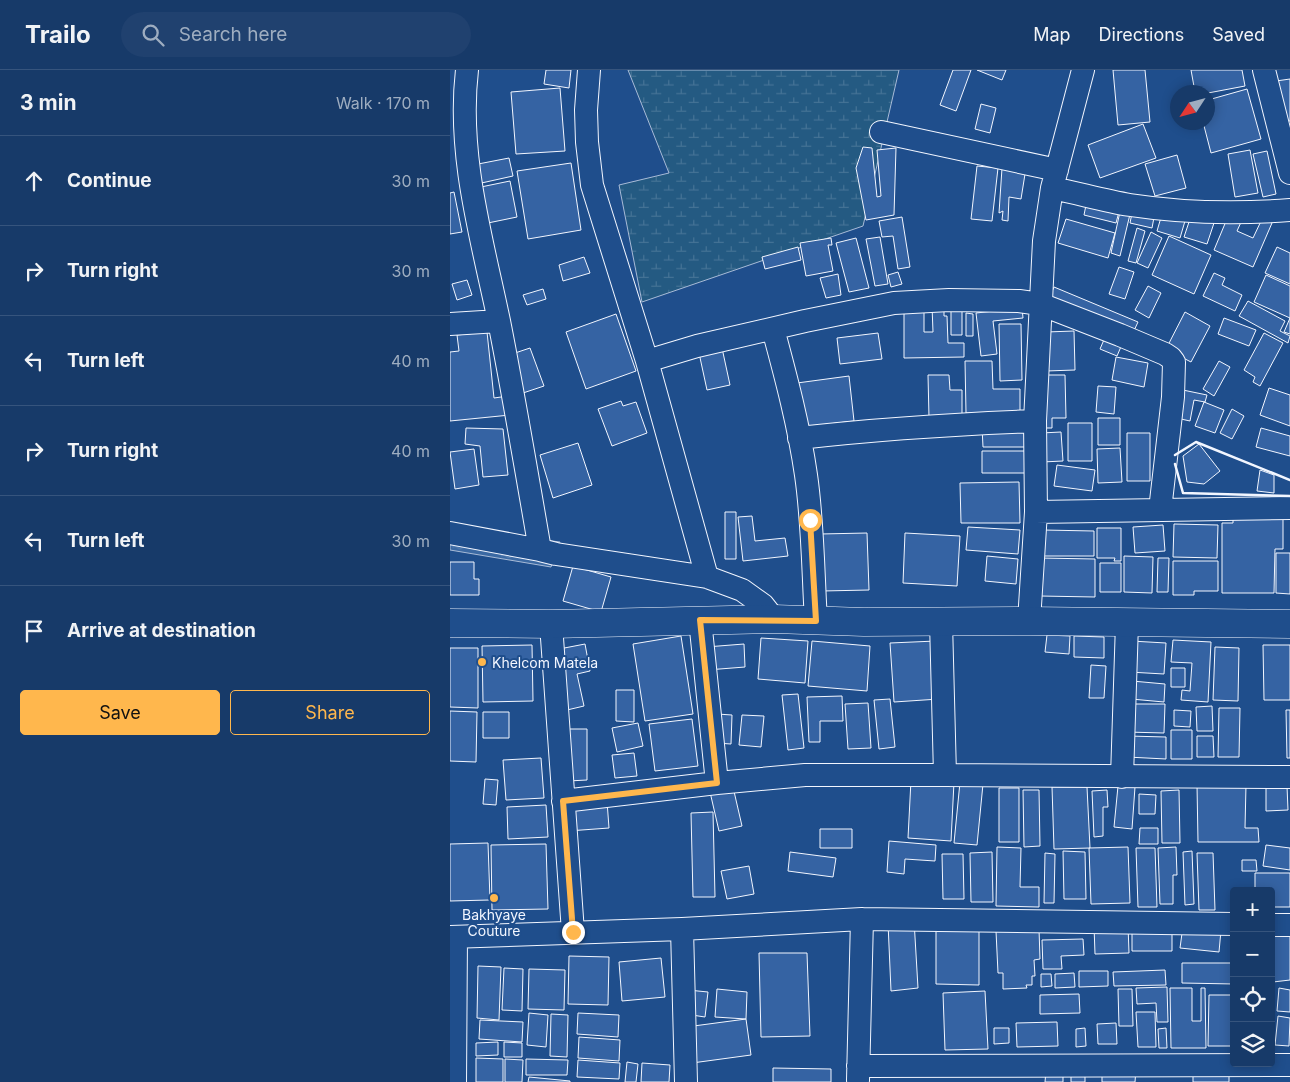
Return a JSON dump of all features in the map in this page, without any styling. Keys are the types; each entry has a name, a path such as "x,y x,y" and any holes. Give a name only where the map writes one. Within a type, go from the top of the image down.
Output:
{"street":[{"path":"467,70 464,123 467,156 540,550"},
{"path":"589,70 586,110 587,142 592,185 647,361 707,577"},
{"path":"1029,621 1036,512 1035,421 1044,240 1055,179 1083,70"},
{"path":"1264,70 1290,173"},
{"path":"881,132 1055,179 1129,205 1158,209 1215,212 1290,210"},
{"path":"647,361 696,346 894,303 912,301 1001,301 1040,304 1164,354 1174,362 1173,397 1160,510"},
{"path":"450,324 498,321"},
{"path":"773,329 806,475 816,621"},
{"path":"799,438 867,430 1035,421"},
{"path":"1036,512 1290,508"},
{"path":"450,533 556,554 707,577 742,590 764,604 774,619"},
{"path":"450,623 551,624 774,619 816,621 1290,624"},
{"path":"700,620 717,783"},
{"path":"941,622 944,775"},
{"path":"1122,777 1127,622"},
{"path":"551,624 573,932"},
{"path":"563,801 717,783 805,776 1290,777"},
{"path":"455,1082 453,937 862,919 1230,924"},
{"path":"862,919 858,1074 1180,1074 1290,1065"},
{"path":"1275,925 1290,925"},
{"path":"682,928 686,1082"}],"green space":[{"path":"628,70 899,70 863,226 642,302 619,185 669,173"}],"water":[{"path":"450,528 560,542 551,567 450,550"}],"building":[{"path":"546,70 571,70 569,88 544,84"},
{"path":"953,70 971,70 956,111 940,105"},
{"path":"977,70 1006,70 1002,80"},
{"path":"1113,70 1145,70 1150,122 1118,125"},
{"path":"1191,70 1242,70 1245,86 1215,92 1215,85 1194,85"},
{"path":"1290,79 1290,121 1279,122 1276,81"},
{"path":"560,88 565,151 516,154 511,92"},
{"path":"1247,89 1261,139 1211,153 1205,130 1215,130 1215,98"},
{"path":"981,104 996,108 990,133 975,129"},
{"path":"1143,124 1156,158 1100,178 1088,145"},
{"path":"863,147 872,148 877,197 881,196 877,150 896,148 894,215 866,220 856,168"},
{"path":"1250,150 1258,193 1235,197 1228,154"},
{"path":"1267,151 1276,194 1263,197 1253,154"},
{"path":"1177,155 1186,188 1155,196 1145,164"},
{"path":"509,158 513,176 477,184 473,165"},
{"path":"571,163 581,230 528,239 517,171"},
{"path":"977,166 998,168 992,221 971,219"},
{"path":"1002,168 1025,174 1021,199 1009,197 1008,221 1002,220 1003,211 999,213"},
{"path":"510,181 517,217 483,224 476,188"},
{"path":"454,192 462,232 450,234 450,193"},
{"path":"1087,200 1120,208 1116,223 1084,215"},
{"path":"1121,207 1131,210 1120,256 1111,253"},
{"path":"1133,208 1155,212 1152,228 1130,223"},
{"path":"1162,214 1185,221 1180,238 1157,231"},
{"path":"1229,214 1242,220 1237,231 1253,238 1262,219 1272,223 1253,267 1214,250"},
{"path":"1191,216 1214,223 1207,244 1184,237"},
{"path":"902,217 910,267 898,269 893,236 882,237 879,221"},
{"path":"1066,219 1115,233 1108,258 1058,243"},
{"path":"1137,228 1145,231 1136,263 1128,261"},
{"path":"1151,232 1162,238 1148,268 1137,263"},
{"path":"1169,236 1211,255 1194,294 1152,275"},
{"path":"880,237 888,284 875,286 866,239"},
{"path":"831,238 832,245 828,245 833,271 806,276 800,243"},
{"path":"856,238 869,288 849,292 836,243"},
{"path":"798,247 801,260 765,269 762,257"},
{"path":"1277,247 1290,253 1290,284 1265,273"},
{"path":"584,257 590,273 563,281 559,265"},
{"path":"1119,267 1134,272 1125,299 1109,294"},
{"path":"898,272 902,284 891,287 888,275"},
{"path":"1214,273 1225,278 1222,285 1242,295 1235,311 1203,296"},
{"path":"838,274 841,295 826,298 820,278"},
{"path":"1266,275 1290,286 1290,318 1254,302"},
{"path":"467,280 472,295 457,300 452,284"},
{"path":"1148,286 1161,293 1149,318 1135,310"},
{"path":"1054,287 1138,322 1132,335 1048,300"},
{"path":"543,289 546,299 527,305 523,295"},
{"path":"1248,301 1285,321 1280,331 1290,336 1288,343 1239,316"},
{"path":"904,304 924,304 924,332 933,332 932,306 944,306 944,316 947,316 948,343 964,343 964,357 904,358"},
{"path":"951,307 962,308 962,335 951,335"},
{"path":"1022,308 1023,318 993,321 997,354 981,356 976,313"},
{"path":"1185,312 1210,326 1191,362 1166,349"},
{"path":"966,313 973,314 973,336 966,336"},
{"path":"616,314 636,371 586,389 566,332"},
{"path":"1224,318 1256,330 1249,346 1218,334"},
{"path":"1290,318 1290,334 1284,332"},
{"path":"999,324 1021,324 1022,380 1000,381"},
{"path":"1074,331 1075,370 1046,371 1046,332"},
{"path":"487,332 494,398 508,396 510,415 450,421 450,352 459,351 457,335"},
{"path":"878,333 882,359 840,364 837,338"},
{"path":"1264,333 1283,343 1260,386 1253,382 1255,377 1244,370"},
{"path":"1106,335 1123,342 1117,356 1100,349"},
{"path":"530,348 544,386 523,393 509,355"},
{"path":"722,348 730,385 707,390 699,353"},
{"path":"1116,357 1148,363 1144,387 1112,380"},
{"path":"965,361 992,361 993,389 1020,389 1020,412 966,413"},
{"path":"1219,361 1230,367 1214,396 1203,389"},
{"path":"928,375 949,375 950,390 962,390 962,417 929,418"},
{"path":"1039,375 1065,375 1066,418 1052,418 1052,428 1040,428"},
{"path":"849,376 854,421 803,427 797,383"},
{"path":"1098,386 1116,387 1114,414 1096,412"},
{"path":"1269,388 1290,395 1290,426 1260,415"},
{"path":"1178,389 1207,395 1205,402 1194,400 1190,421 1172,417"},
{"path":"621,401 623,406 636,402 647,433 612,446 598,409"},
{"path":"1204,402 1224,410 1215,433 1195,426"},
{"path":"1232,409 1244,416 1232,439 1220,433"},
{"path":"1098,418 1120,418 1120,445 1098,445"},
{"path":"1068,423 1092,423 1092,461 1068,461"},
{"path":"1024,426 1025,447 983,447 982,427"},
{"path":"466,428 503,429 508,475 483,477 480,446 465,444"},
{"path":"1261,428 1290,436 1290,456 1256,447"},
{"path":"1061,432 1063,461 1042,462 1041,433"},
{"path":"1127,433 1150,433 1150,481 1127,481"},
{"path":"578,443 592,485 553,498 540,455"},
{"path":"1199,444 1220,471 1204,484 1187,482 1183,456"},
{"path":"1120,448 1122,482 1098,483 1097,449"},
{"path":"474,449 479,485 455,489 450,452"},
{"path":"982,451 1026,451 1025,473 982,473"},
{"path":"1057,465 1095,470 1092,491 1054,486"},
{"path":"1260,470 1274,475 1274,493 1257,491"},
{"path":"1019,482 1020,523 961,523 960,483"},
{"path":"725,512 736,512 736,559 725,559"},
{"path":"1233,512 1283,512 1283,549 1275,549 1274,593 1222,593 1222,523 1233,523"},
{"path":"752,516 755,541 785,538 788,556 743,561 738,517"},
{"path":"1174,524 1218,525 1217,558 1173,557"},
{"path":"1163,525 1165,551 1135,553 1133,527"},
{"path":"968,527 1020,530 1018,554 966,550"},
{"path":"1097,528 1121,528 1121,561 1114,561 1115,558 1097,558"},
{"path":"1043,530 1094,531 1094,556 1043,556"},
{"path":"867,533 869,590 822,591 820,534"},
{"path":"905,533 960,536 957,586 903,583"},
{"path":"1276,553 1290,553 1290,594 1276,593"},
{"path":"987,556 1018,559 1016,584 985,581"},
{"path":"1124,556 1153,557 1152,593 1124,592"},
{"path":"1040,558 1095,559 1095,597 1040,596"},
{"path":"1158,558 1169,558 1168,592 1157,592"},
{"path":"1173,561 1218,561 1218,591 1194,591 1194,595 1173,595"},
{"path":"450,562 474,562 474,579 479,579 479,595 450,595"},
{"path":"1100,563 1121,563 1121,592 1100,592"},
{"path":"573,566 611,577 601,612 563,601"},
{"path":"1047,635 1070,636 1069,654 1045,652"},
{"path":"681,636 693,714 645,721 633,644"},
{"path":"1074,636 1104,637 1104,658 1074,657"},
{"path":"761,638 808,641 805,683 758,679"},
{"path":"1173,640 1211,642 1208,702 1181,700 1182,690 1190,691 1192,663 1171,662"},
{"path":"812,641 870,646 867,691 808,686"},
{"path":"936,641 939,699 894,702 890,643"},
{"path":"1131,641 1166,643 1164,674 1129,672"},
{"path":"585,644 590,671 577,674 584,706 567,710 554,650"},
{"path":"744,644 745,667 707,670 706,647"},
{"path":"532,645 533,701 483,702 482,646"},
{"path":"1263,645 1290,645 1290,700 1264,700"},
{"path":"1215,647 1239,648 1238,701 1213,700"},
{"path":"450,648 478,648 478,708 450,707"},
{"path":"1091,665 1106,666 1104,698 1089,698"},
{"path":"1171,668 1185,668 1185,687 1171,687"},
{"path":"1132,681 1165,684 1164,702 1131,699"},
{"path":"616,690 634,690 634,722 616,721"},
{"path":"798,694 804,748 788,750 782,695"},
{"path":"842,696 843,721 820,721 820,742 809,742 807,697"},
{"path":"890,699 895,747 879,749 874,700"},
{"path":"868,703 871,748 848,749 845,704"},
{"path":"1127,704 1165,704 1164,733 1126,732"},
{"path":"1212,706 1213,731 1197,731 1196,707"},
{"path":"1219,708 1240,708 1239,757 1218,757"},
{"path":"1174,710 1191,711 1190,727 1174,726"},
{"path":"1286,710 1290,710 1290,758 1287,758"},
{"path":"450,711 477,712 476,762 450,761"},
{"path":"483,712 509,712 509,738 483,738"},
{"path":"717,714 732,715 731,744 716,743"},
{"path":"742,715 764,716 761,747 739,745"},
{"path":"692,719 698,766 655,771 649,724"},
{"path":"638,723 643,746 617,752 612,728"},
{"path":"567,729 587,729 587,780 568,781"},
{"path":"1171,730 1192,730 1192,759 1171,759"},
{"path":"1128,736 1166,737 1166,759 1127,757"},
{"path":"1197,736 1213,736 1214,757 1197,757"},
{"path":"634,753 637,776 615,778 612,755"},
{"path":"541,758 544,798 506,800 503,760"},
{"path":"485,779 498,780 496,805 483,804"},
{"path":"911,780 954,782 951,841 908,838"},
{"path":"960,782 983,784 977,845 954,843"},
{"path":"1197,785 1246,785 1245,828 1258,828 1259,842 1198,842"},
{"path":"1118,786 1135,787 1132,829 1114,827"},
{"path":"1266,786 1287,786 1288,810 1266,811"},
{"path":"733,787 742,826 719,831 710,792"},
{"path":"1052,787 1087,787 1090,848 1054,849"},
{"path":"999,788 1019,788 1019,842 999,842"},
{"path":"1023,790 1039,790 1040,846 1024,847"},
{"path":"1107,790 1108,807 1103,807 1103,836 1094,837 1092,791"},
{"path":"1179,790 1180,843 1162,843 1161,791"},
{"path":"1139,794 1156,795 1155,814 1139,814"},
{"path":"607,801 609,828 568,831 566,803"},
{"path":"546,805 548,837 508,839 507,807"},
{"path":"713,812 715,897 693,897 691,813"},
{"path":"1140,828 1158,828 1158,844 1139,844"},
{"path":"820,829 852,829 852,848 820,848"},
{"path":"889,841 936,845 935,861 905,859 904,874 887,872"},
{"path":"488,843 490,900 450,901 450,844"},
{"path":"546,844 548,909 492,910 491,845"},
{"path":"1266,845 1290,848 1290,870 1263,866"},
{"path":"997,847 1021,848 1020,887 1039,887 1039,907 996,906"},
{"path":"1128,847 1130,903 1091,904 1089,848"},
{"path":"1176,847 1177,875 1173,875 1173,904 1160,904 1158,848"},
{"path":"1136,848 1155,848 1157,907 1138,907"},
{"path":"1063,851 1085,852 1086,899 1064,899"},
{"path":"1192,851 1194,904 1185,905 1183,852"},
{"path":"790,852 836,858 833,877 788,871"},
{"path":"992,852 993,902 971,902 970,853"},
{"path":"1045,853 1055,854 1054,903 1044,903"},
{"path":"1197,853 1213,853 1215,910 1199,910"},
{"path":"942,854 963,854 964,899 943,899"},
{"path":"1242,860 1256,860 1257,871 1242,871"},
{"path":"749,866 754,894 727,899 721,871"},
{"path":"1255,873 1290,873 1290,907 1275,907 1275,887 1255,887"},
{"path":"914,920 918,988 891,991 888,923"},
{"path":"936,920 979,921 979,985 936,984"},
{"path":"1128,925 1129,953 1095,954 1094,926"},
{"path":"1183,926 1221,930 1219,952 1180,948"},
{"path":"1132,927 1172,927 1172,951 1132,951"},
{"path":"1039,929 1040,959 1034,960 1035,976 1032,976 1032,985 1026,985 1027,988 1003,989 1003,973 998,973 996,931"},
{"path":"1290,930 1290,980 1275,982 1275,932"},
{"path":"1083,939 1084,955 1061,956 1062,969 1043,969 1042,940"},
{"path":"759,953 807,953 810,1036 761,1037"},
{"path":"569,956 609,957 608,1005 568,1004"},
{"path":"661,958 665,997 622,1001 619,962"},
{"path":"1182,963 1230,963 1230,984 1182,983"},
{"path":"478,966 501,967 499,1020 477,1018"},
{"path":"504,968 523,969 522,1011 502,1010"},
{"path":"529,969 565,970 564,1010 528,1009"},
{"path":"1165,970 1166,985 1114,986 1113,972"},
{"path":"1079,971 1108,971 1108,986 1079,987"},
{"path":"1074,973 1075,987 1055,988 1055,974"},
{"path":"1041,974 1051,974 1052,986 1041,987"},
{"path":"1167,987 1168,1022 1157,1022 1156,1003 1137,1004 1136,988"},
{"path":"1170,988 1192,988 1192,1021 1201,1021 1201,988 1205,988 1206,1048 1171,1048"},
{"path":"1279,988 1290,990 1290,1012 1277,1011"},
{"path":"717,989 747,992 746,1019 715,1017"},
{"path":"1118,989 1132,989 1133,1026 1119,1026"},
{"path":"688,990 708,992 705,1017 685,1014"},
{"path":"985,991 988,1049 945,1050 943,993"},
{"path":"1079,994 1080,1013 1040,1014 1040,995"},
{"path":"1209,995 1230,995 1230,1046 1208,1046"},
{"path":"1136,1012 1155,1012 1156,1047 1138,1047"},
{"path":"529,1013 548,1015 546,1047 527,1045"},
{"path":"578,1013 619,1015 618,1037 577,1034"},
{"path":"551,1014 568,1015 567,1057 550,1056"},
{"path":"1278,1016 1290,1018 1289,1046 1275,1045"},
{"path":"746,1019 751,1055 692,1063 686,1027"},
{"path":"480,1020 523,1022 522,1042 479,1039"},
{"path":"1057,1022 1058,1046 1017,1047 1016,1023"},
{"path":"1116,1023 1117,1044 1098,1044 1097,1024"},
{"path":"994,1028 1009,1028 1009,1043 994,1044"},
{"path":"1085,1028 1086,1046 1076,1047 1076,1029"},
{"path":"1166,1028 1167,1048 1159,1048 1158,1029"},
{"path":"579,1037 620,1040 619,1061 578,1058"},
{"path":"498,1042 498,1055 476,1056 476,1043"},
{"path":"504,1042 522,1043 522,1057 504,1057"},
{"path":"476,1058 503,1059 503,1082 476,1082"},
{"path":"505,1059 523,1060 522,1082 505,1082"},
{"path":"526,1059 568,1060 567,1075 526,1075"},
{"path":"578,1060 620,1063 619,1079 577,1077"},
{"path":"627,1062 638,1064 636,1082 625,1082"},
{"path":"642,1063 670,1065 669,1082 641,1082"},
{"path":"1102,1067 1136,1069 1135,1082 1102,1082"},
{"path":"773,1068 831,1069 831,1082 773,1082"},
{"path":"1193,1068 1229,1068 1229,1082 1193,1082"},
{"path":"1071,1069 1085,1069 1085,1082 1071,1082"},
{"path":"1046,1071 1063,1072 1063,1082 1045,1082"},
{"path":"529,1077 570,1081 570,1082 528,1082"}],"wall":[{"path":"1175,455 1196,442 1290,480"},
{"path":"1175,464 1183,493 1290,496"}],"place":[{"name":"Khelcom Matela","path":"482,662"},
{"name":"Bakhyaye Couture","path":"494,898"}],"route":[{"path":"573,932 563,801 717,783 700,620 774,619 816,621 810,520"}]}
